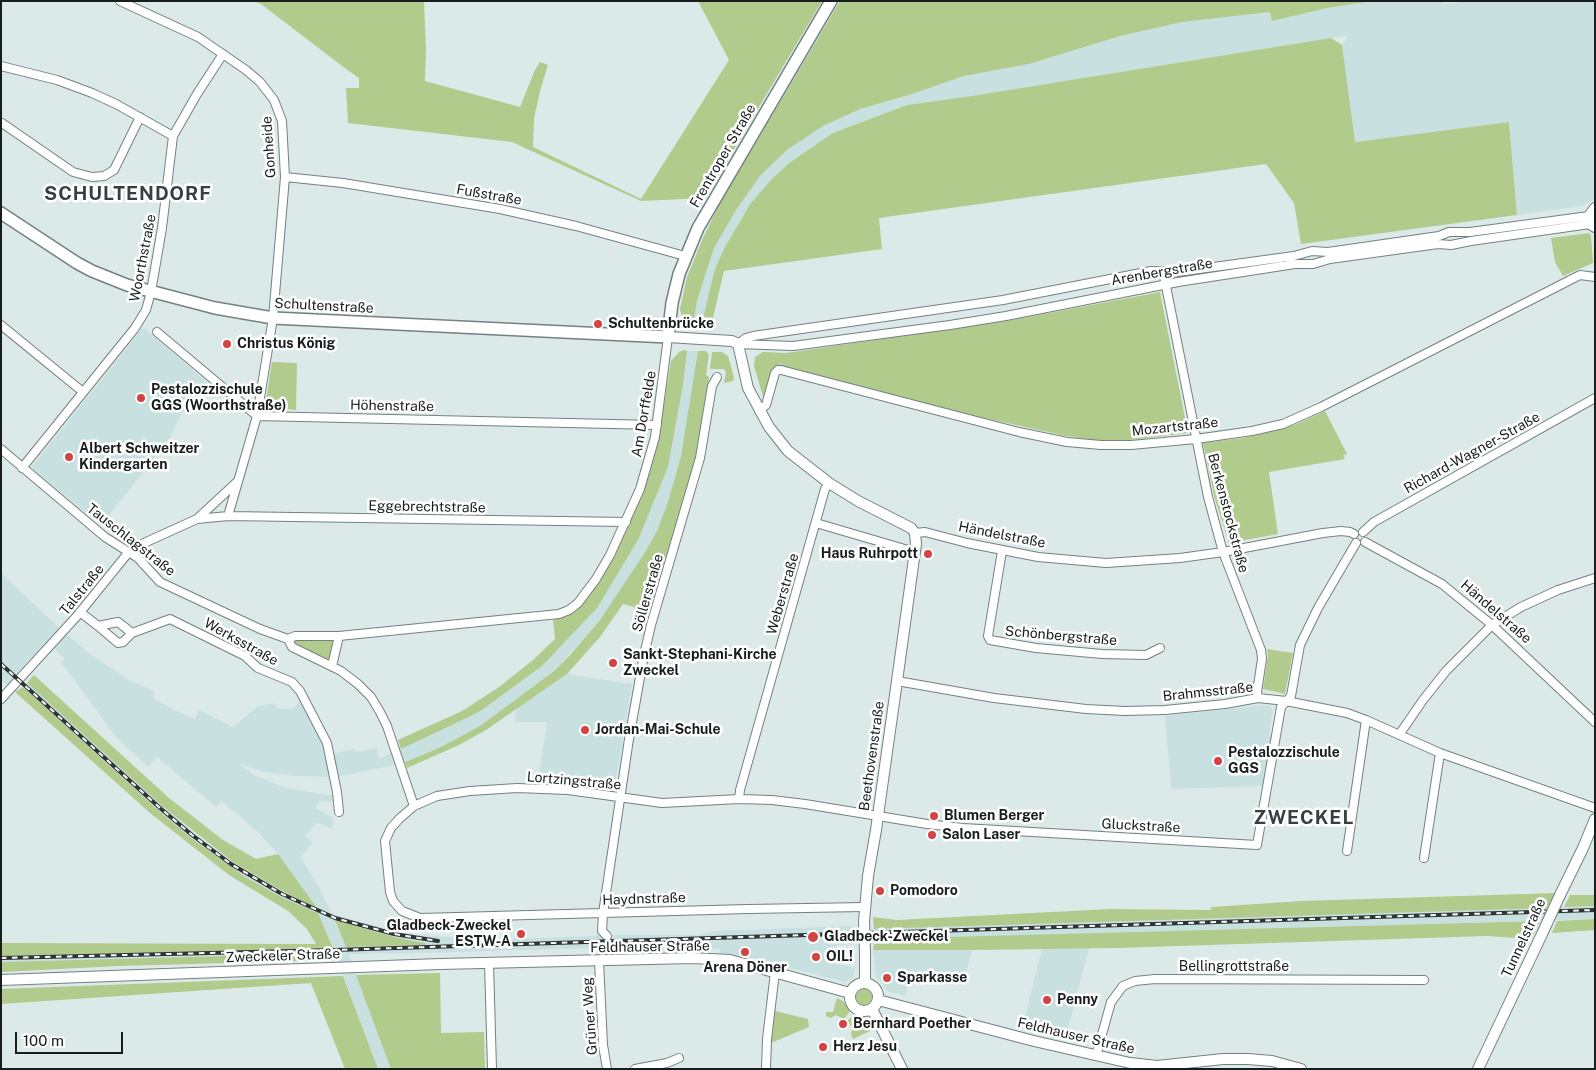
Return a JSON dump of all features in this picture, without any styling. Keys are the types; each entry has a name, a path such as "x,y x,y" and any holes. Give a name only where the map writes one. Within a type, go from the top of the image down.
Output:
{"main road":[{"name":"Frentroper Straße","path":"668,337 680,255 831,1"},
{"name":"Schultenstraße","path":"1,213 84,267 119,282 209,307 273,318 668,337"}],"street":[{"name":"Gonheide","path":"120,1 198,37 260,82 277,107 282,121 285,177 273,318"},
{"name":"Woorthstraße","path":"22,468 135,328 146,310 162,228 173,136 196,94 226,56"},
{"path":"1,66 57,80 92,93 173,136"},
{"path":"2,123 73,172 92,177 104,176 114,170 140,117"},
{"name":"Fußstraße","path":"285,177 351,184 500,208 576,226 680,255"},
{"name":"Arenbergstraße","path":"738,344 746,338 753,336 994,301 1151,271 1177,272 1294,256 1312,251 1328,252 1430,237 1449,232 1470,232 1592,219"},
{"name":"Arenbergstraße","path":"668,337 732,341 738,344 793,346 950,325 1006,316 1165,284 1286,265 1313,264 1330,259 1438,244 1451,245 1592,219"},
{"name":"Berkenstockstraße","path":"1163,271 1208,497 1224,552 1261,650 1262,659 1257,692 1258,698"},
{"name":"Mozartstraße","path":"760,411 766,405 775,373 781,370 1019,432 1067,442 1130,445 1196,439 1252,431 1283,424 1321,407 1580,275 1595,276"},
{"path":"228,516 257,416 273,318"},
{"path":"1,325 83,392"},
{"path":"157,332 257,416"},
{"name":"Am Dorffelde","path":"626,522 651,456 657,426 668,337"},
{"path":"738,344 748,388 775,435 788,451 829,483 858,501 911,528 915,534"},
{"name":"Söllerstraße","path":"606,936 602,931 604,913 629,739 644,655 653,616 700,458 712,386 717,377"},
{"name":"Richard-Wagner-Straße","path":"1354,534 1358,531 1363,532 1374,522 1595,398"},
{"name":"Höhenstraße","path":"257,416 657,426"},
{"name":"Tauschlagstraße","path":"1,449 105,537 138,558 160,582 260,629 288,639 295,636 339,636 564,613 578,603 596,579 626,522"},
{"name":"Talstraße","path":"1,699 80,612 128,553 144,543 197,519 238,481"},
{"name":"Weberstraße","path":"739,799 825,489 829,483"},
{"name":"Talstraße","path":"197,519 228,516"},
{"name":"Eggebrechtstraße","path":"228,516 626,522"},
{"path":"816,523 915,552"},
{"name":"Händelstraße","path":"915,534 925,532 1002,551 1073,561 1106,563 1180,558 1224,552 1323,533 1341,531 1354,534"},
{"path":"1356,544 1365,542 1366,537 1363,532"},
{"name":"Beethovenstraße","path":"865,983 864,907 915,552 915,534"},
{"path":"1354,534 1353,539 1356,544"},
{"name":"Händelstraße","path":"1365,542 1442,584 1492,625 1595,722"},
{"path":"1286,701 1291,696 1300,645 1318,608 1356,544"},
{"name":"Schönbergstraße","path":"1002,551 988,636 990,640 1036,648 1102,654 1146,655 1160,648"},
{"path":"1399,735 1446,671 1492,625 1521,607 1558,590 1595,578"},
{"name":"Werksstraße","path":"80,612 118,643 122,642 132,632 170,619 245,656 258,668 292,682 300,691 327,743 339,812"},
{"path":"98,626 118,622 132,632"},
{"path":"332,666 339,636"},
{"name":"Tauschlagstraße","path":"288,639 292,647 332,666 358,684 371,697 380,712 392,741 414,806"},
{"name":"Brahmsstraße","path":"897,681 994,698 1086,709 1125,711 1165,710 1225,704 1258,698 1286,701 1347,713 1440,753 1595,808"},
{"name":"Gluckstraße","path":"878,815 963,828 1257,845 1282,707 1286,701"},
{"path":"1347,851 1366,720"},
{"path":"1424,858 1440,753"},
{"name":"Lortzingstraße","path":"425,918 402,911 393,901 390,892 385,841 387,833 414,806 437,796 470,791 517,788 568,790 662,803 739,799 805,804 878,815"},
{"name":"Tunnelstraße","path":"1478,1069 1584,848 1595,819"},
{"name":"Haydnstraße","path":"425,918 748,908 864,907"},
{"name":"Feldhauser Straße","path":"567,962 692,958 730,960 850,993"},
{"name":"Grüner Weg","path":"599,961 603,1045 607,1069"},
{"name":"Zweckeler Straße","path":"1,980 353,967 567,962"},
{"path":"489,963 492,1069"},
{"path":"766,1069 767,1040 775,972"},
{"name":"Bellingrottstraße","path":"1096,1056 1111,1002 1123,986 1136,981 1155,979 1424,980"},
{"path":"875,1004 863,1011 856,1009 851,1002 850,993 857,985 865,983 870,984 876,989 875,1004 902,1069"},
{"name":"Feldhauser Straße","path":"875,1004 1130,1063 1157,1066 1192,1065 1248,1059 1272,1061 1302,1069"},
{"path":"635,1069 667,1063 679,1058"}],"shaded area":[{"path":"1369,1 1442,1 1444,4 1473,1 1595,1 1595,199 1582,206 1517,215 1509,122 1354,142 1342,45 1348,36 1331,38 907,105 833,133 789,163 750,204 715,269 701,326 693,326 697,301 714,248 736,210 760,176 787,150 823,126 860,109 964,76 1029,64 1120,36 1182,22 1270,12 1272,21 1327,8"},
{"name":"Pestalozzischule GGS (Woorthstraße)","path":"142,329 145,329 208,383 182,413 168,441 101,525 34,470 32,466"},
{"path":"687,351 698,351 681,456 668,502 657,531 634,572 600,620 553,672 480,726 439,748 400,764 335,777 293,776 264,772 239,764 254,775 286,788 335,796 335,802 319,801 315,808 333,818 333,829 317,823 305,836 313,843 301,857 332,914 406,934 493,940 613,935 697,935 716,931 850,926 874,929 1595,906 1595,919 914,939 914,942 837,945 835,963 855,968 853,977 845,982 737,955 720,953 720,949 678,950 631,947 349,954 391,1069 378,1069 335,953 1,962 1,956 333,947 318,913 281,897 247,878 191,838 23,687 27,683 161,805 213,848 250,873 316,907 278,854 259,833 222,801 216,807 157,757 148,767 116,737 61,662 65,659 47,641 26,663 15,679 7,685 1,680 1,573 66,634 97,659 128,679 155,692 153,698 174,710 195,719 199,710 233,727 257,707 273,703 279,709 293,709 303,697 330,754 354,749 355,752 377,748 378,759 479,712 542,666 639,538 668,467 683,385","holes":["335,920 394,937 425,942 346,947"]},
{"name":"Jordan-Mai-Schule","path":"567,674 632,684 614,789 570,783 538,782 547,722 515,722 516,709"},
{"name":"Pestalozzischule GGS","path":"1268,705 1273,710 1269,734 1272,735 1264,786 1171,789 1165,716"},
{"path":"1089,948 1065,1040 1022,1029 1042,949"},
{"path":"873,950 972,950 963,985 912,971 905,996 887,991 876,977"}],"green space":[{"path":"254,1 424,1 425,81 520,107 540,62 548,65 534,119 533,147 641,199 729,60 698,1 822,1 705,198 641,201 512,142 348,123 346,88 359,88 359,78 261,4"},
{"path":"840,1 1372,1 1327,8 1272,21 1270,12 1182,22 1120,36 1029,64 964,76 860,109 823,126 787,150 760,176 736,210 714,248 697,301 693,326 689,325 682,317 680,309 687,277 703,238 718,207"},
{"path":"1331,38 1342,45 1355,142 1509,122 1517,215 1301,244 1294,203 1266,164 879,218 882,249 724,271 711,326 701,326 715,269 725,247 750,204 789,163 833,133 907,105"},
{"path":"1590,233 1593,263 1563,276 1555,262 1551,238"},
{"path":"1160,292 1188,433 1129,440 1101,441 1066,436 948,410 781,367 780,362 780,367 776,366 772,369 764,400 754,366 755,357 763,352 786,353 1012,320"},
{"path":"687,351 683,385 668,467 639,538 597,608 542,666 479,712 401,749 398,740 462,711 499,687 533,660 555,639 553,620 573,613 586,600 613,556 645,487 657,448 671,361 679,352"},
{"path":"698,351 705,351 709,354 706,375 709,377 703,426 695,463 647,617 634,614 634,607 623,604 600,637 567,674 486,730 459,745 407,768 405,762 439,748 480,726 553,672 600,620 644,554 657,531 668,502 681,456"},
{"path":"712,352 722,352 728,356 734,377 733,381 724,383 726,372 724,369 710,369"},
{"path":"272,362 297,363 296,410 265,407"},
{"path":"1325,411 1347,454 1343,455 1345,459 1269,472 1278,534 1229,543 1214,496 1203,443 1243,438 1274,431 1297,424"},
{"path":"296,639 332,640 334,643 331,658 326,660 296,645 294,642"},
{"path":"1267,649 1293,653 1285,694 1263,689 1268,656"},
{"path":"34,675 169,798 223,840 256,859 278,854 317,908 284,892 233,862 161,805 27,683"},
{"path":"23,687 191,838 247,878 281,897 318,913 333,948 1,956 1,943 316,944 307,929 288,911 229,875 150,813 15,692"},
{"path":"1556,893 1547,908 874,929 873,917 897,920 1110,909 1211,910 1211,907 1302,901"},
{"path":"1570,895 1595,895 1595,906 1564,907"},
{"path":"1595,919 1595,930 1552,933 1557,921"},
{"path":"335,920 394,937 425,943 425,945 346,947"},
{"path":"1540,921 1531,939 1487,936 1117,948 873,950 874,944 914,942 914,938"},
{"path":"335,953 337,960 118,966 1,972 1,962"},
{"path":"440,973 441,1033 484,1032 485,1069 391,1069 356,975"},
{"path":"343,976 378,1069 345,1069 311,983 1,1004 1,989"},
{"path":"864,989 870,991 872,997 870,1003 864,1005 858,1003 856,997 858,991"},
{"path":"837,998 843,1001 850,1011 844,1019 836,1015 830,1018 826,1016 826,1012 833,1012"},
{"path":"775,1011 808,1019 809,1027 771,1043"},
{"path":"854,1014 865,1018 872,1030 853,1039 851,1034 852,1028 847,1021"}],"railway":[{"path":"1,664 160,808 231,864 282,894 335,918 394,934 438,941"},
{"path":"1,958 334,950 1595,910"}],"place":[{"name":"Schultenbrücke","path":"598,324"},
{"name":"Christus König","path":"227,344"},
{"name":"Pestalozzischule GGS (Woorthstraße)","path":"141,398"},
{"name":"Albert Schweitzer Kindergarten","path":"69,457"},
{"name":"Haus Ruhrpott","path":"928,554"},
{"name":"Sankt-Stephani-Kirche Zweckel","path":"613,663"},
{"name":"Jordan-Mai-Schule","path":"585,730"},
{"name":"Pestalozzischule GGS","path":"1218,761"},
{"name":"Blumen Berger","path":"934,816"},
{"name":"Salon Laser","path":"932,835"},
{"name":"Pomodoro","path":"880,891"},
{"name":"Gladbeck-Zweckel ESTW-A","path":"521,934"},
{"name":"Gladbeck-Zweckel","path":"813,937"},
{"name":"Arena Döner","path":"745,952"},
{"name":"OIL!","path":"816,957"},
{"name":"Sparkasse","path":"887,978"},
{"name":"Penny","path":"1047,1000"},
{"name":"Bernhard Poether","path":"843,1024"},
{"name":"Herz Jesu","path":"823,1047"}],"district":[{"name":"SCHULTENDORF","path":"128,194"},
{"name":"ZWECKEL","path":"1304,818"}]}
